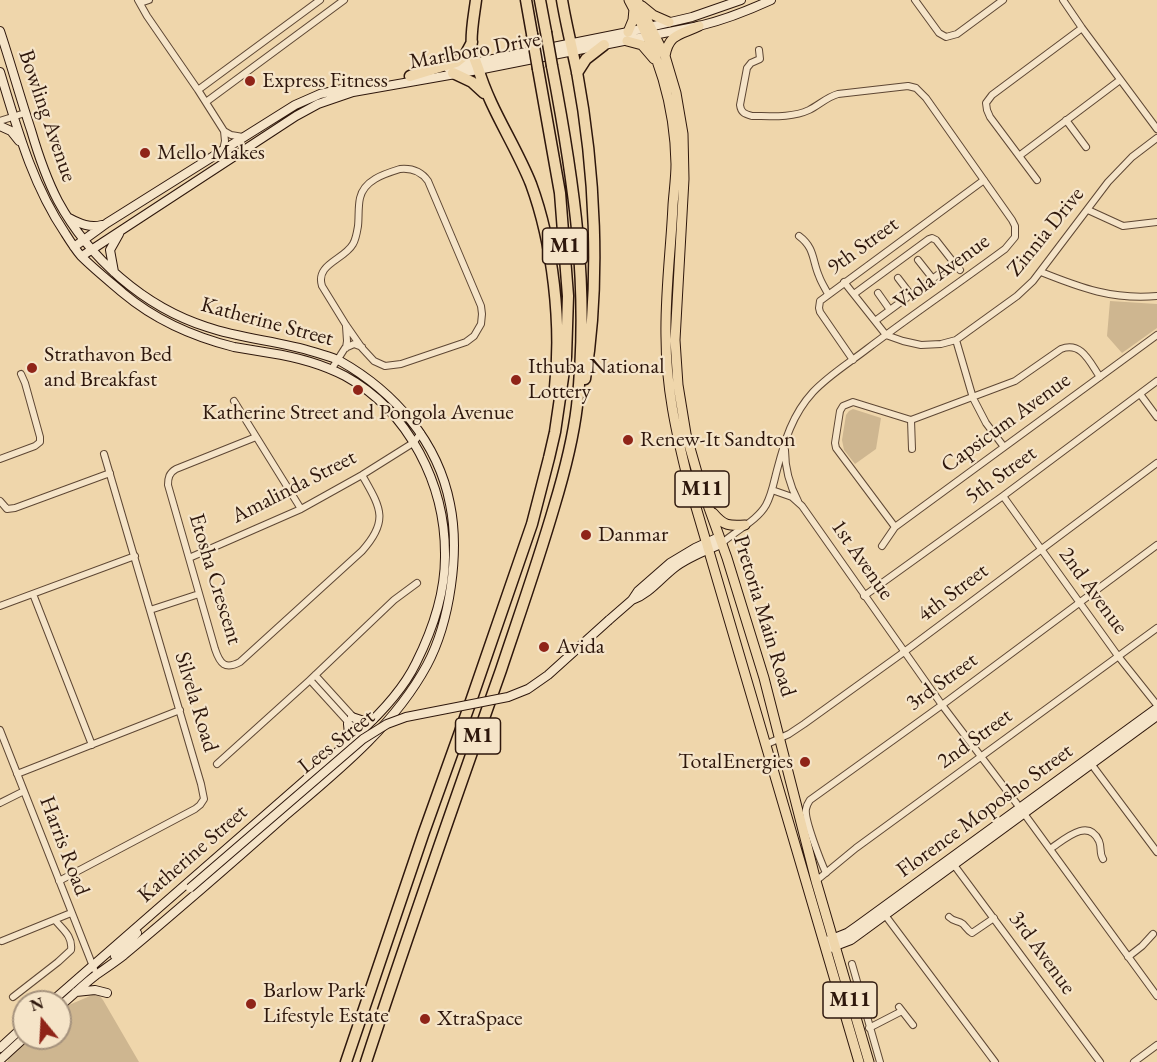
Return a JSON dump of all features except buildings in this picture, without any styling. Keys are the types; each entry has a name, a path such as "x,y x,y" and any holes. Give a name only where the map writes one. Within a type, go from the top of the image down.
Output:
{"highway":[{"path":"476,0 472,50 489,100 524,167 537,203 551,264 557,352 553,412 556,423"},
{"name":"M1","path":"346,1062 532,524 556,423 566,357 568,296 560,194 526,0"},
{"name":"M1","path":"366,1062 545,538 567,456 577,405 582,330 580,257 571,175 540,0"},
{"path":"561,0 577,73 591,185 594,261 589,352 577,405"},
{"path":"410,76 456,62 465,55 472,41"},
{"path":"577,73 586,59 604,45"},
{"path":"453,73 472,82 489,100"}],"main road":[{"name":"Marlboro Drive","path":"648,31 669,22 692,17 741,0"},
{"name":"Marlboro Drive","path":"82,256 296,116 318,104 353,92 648,31 699,26 749,11 771,0"},
{"path":"634,3 652,15 669,22"},
{"path":"634,3 633,20 627,36 644,47 660,66"},
{"name":"M11","path":"634,3 648,31"},
{"path":"665,56 671,39 699,26"},
{"name":"Bowling Avenue","path":"0,31 41,163 68,218 92,249"},
{"name":"Pretoria Main Road","path":"648,31 665,56 680,116 684,160 683,205 675,327 678,385 686,434 708,506 723,539 764,678 859,1062"},
{"name":"Pretoria Main Road","path":"648,31 667,91 676,165 666,334 669,385 676,432 765,745 806,899 829,944 868,1062"},
{"name":"Marlboro Drive","path":"571,48 604,45 627,36"},
{"name":"Marlboro Drive","path":"74,247 244,137 295,105 314,96 347,87 477,67"},
{"name":"Bowling Avenue","path":"0,72 36,180 50,209 82,256"},
{"path":"0,126 11,131 24,149"},
{"path":"68,218 92,227 107,224"},
{"path":"114,273 110,250 121,231"},
{"name":"Katherine Street","path":"72,996 162,923 314,792 371,739 402,703 428,663 442,627 448,604 454,534 444,479 435,459 421,433 399,406 380,388 338,360 287,344 237,336 190,321 151,300 130,285 114,273 92,249"},
{"name":"Katherine Street","path":"64,990 361,732 395,695 415,666 432,627 437,611 445,557 438,502 426,465 402,426 381,403 351,380 332,370 296,358 235,347 198,336 172,324 143,308 123,293 82,256"},
{"path":"708,506 726,525 745,525"},
{"name":"Lees Street","path":"97,974 132,938 375,730 406,717 508,696 528,689 548,675 609,621 664,567 681,556 723,539"},
{"name":"Florence Moposho Street","path":"829,944 851,940 954,865 1157,706"},
{"name":"Florence Moposho Street","path":"829,944 1092,765 1157,716"},
{"path":"337,753 348,737 350,720 366,721 375,717"},
{"path":"76,992 95,990 107,993"},
{"path":"0,1060 5,1047"}],"street":[{"path":"149,0 139,2 224,131 223,151"},
{"path":"198,90 320,0"},
{"path":"330,0 334,7"},
{"path":"206,102 344,0"},
{"path":"915,0 939,33 951,37 1003,0"},
{"path":"1063,0 1157,129"},
{"path":"1037,180 990,117 986,106 987,99 1082,28"},
{"path":"260,45 269,56"},
{"name":"Viola Avenue","path":"723,539 745,525 764,508 772,490 787,434 797,414 813,392 886,335 996,255 1015,237 1012,220 926,98 916,88 908,86 838,94 802,113 752,116 745,114 740,109 740,105 747,68 760,58 759,50"},
{"path":"1019,156 1120,80"},
{"path":"0,121 25,113"},
{"path":"1066,120 1086,147"},
{"path":"224,131 231,135 244,137"},
{"name":"Zinnia Drive","path":"886,335 921,345 941,344 956,339 1017,296 1041,272 1108,182 1124,164 1157,138"},
{"path":"399,169 417,171 428,181 481,306 481,324 474,336 462,345 390,366 374,361 362,348 322,286 321,274 354,243 359,219 360,197 367,184 386,173 399,169"},
{"name":"9th Street","path":"853,360 820,312 820,301 984,180"},
{"path":"1088,210 1123,226 1157,222"},
{"path":"800,236 809,245 818,274 828,294"},
{"path":"854,294 932,238 960,270"},
{"path":"918,260 933,279"},
{"path":"875,321 954,263"},
{"path":"1041,272 1070,284 1105,294 1127,297 1157,296"},
{"path":"898,278 911,295"},
{"path":"844,282 886,335"},
{"path":"878,293 890,310"},
{"path":"332,370 348,341 346,325"},
{"name":"Capsicum Avenue","path":"882,546 895,527 1157,335"},
{"path":"956,339 973,398 986,423 1004,447"},
{"path":"345,348 354,344 362,348"},
{"path":"895,527 838,452 835,443 840,411 848,403 853,402 910,420 1015,381 1065,347 1072,346 1081,351 1100,377"},
{"path":"0,459 40,442 21,375"},
{"name":"5th Street","path":"864,596 1157,381"},
{"path":"1140,394 1157,417"},
{"path":"234,401 301,509"},
{"path":"910,420 912,449"},
{"name":"Amalinda Street","path":"189,558 301,509 362,475 413,442 421,433"},
{"name":"Etosha Crescent","path":"256,436 176,469 169,475 168,485 215,649 220,660 227,666 237,664 362,551 374,537 379,525 379,511 375,498 362,475"},
{"name":"Viola Avenue","path":"785,441 788,478 802,506"},
{"name":"Silvela Road","path":"59,881 195,809 203,802 204,795 104,454"},
{"name":"4th Street","path":"765,745 804,724 1157,463"},
{"path":"0,501 7,509 15,508 110,473"},
{"name":"1st Avenue","path":"772,490 792,497 802,506 942,705 1157,996"},
{"name":"2nd Avenue","path":"1003,496 1118,656 1157,706"},
{"name":"3rd Street","path":"826,873 806,813 807,804 814,797 1157,545"},
{"path":"0,606 135,556"},
{"path":"217,764 394,600 417,583"},
{"path":"33,594 92,745"},
{"path":"150,610 199,594"},
{"name":"2nd Street","path":"816,881 856,848 1157,628"},
{"path":"315,675 350,720"},
{"path":"310,680 361,732 371,739"},
{"path":"17,774 180,710"},
{"name":"Harris Road","path":"0,730 3,749 17,774 91,966 97,974"},
{"path":"1092,765 1157,852"},
{"path":"0,803 24,791"},
{"path":"1050,849 1073,833 1091,831 1100,844 1103,860"},
{"name":"3rd Avenue","path":"954,865 1100,1062"},
{"path":"2,941 71,913"},
{"path":"885,915 995,1062"},
{"path":"949,917 954,922 962,923 972,933 994,918"},
{"path":"22,990 71,950 68,934 55,920"},
{"path":"1128,957 1153,934"},
{"path":"852,964 880,1062"},
{"path":"869,1028 900,1009 913,1024"},
{"path":"1134,1062 1157,1045"}],"shaded area":[{"path":"1110,301 1157,304 1157,328 1122,353 1107,336"},
{"path":"853,409 881,418 876,449 855,464 844,450 842,440 846,415"},
{"path":"97,993 139,1062 7,1062 14,1050 72,1050 72,1004"}],"place":[{"name":"Express Fitness","path":"250,81"},
{"name":"Mello Makes","path":"145,153"},
{"name":"Strathavon Bed and Breakfast","path":"32,368"},
{"name":"Ithuba National Lottery","path":"516,380"},
{"name":"Katherine Street and Pongola Avenue","path":"358,390"},
{"name":"Renew-It Sandton","path":"628,440"},
{"name":"Danmar","path":"586,535"},
{"name":"Avida","path":"544,647"},
{"name":"TotalEnergies","path":"805,762"},
{"name":"Barlow Park Lifestyle Estate","path":"251,1004"},
{"name":"XtraSpace","path":"425,1019"}]}
